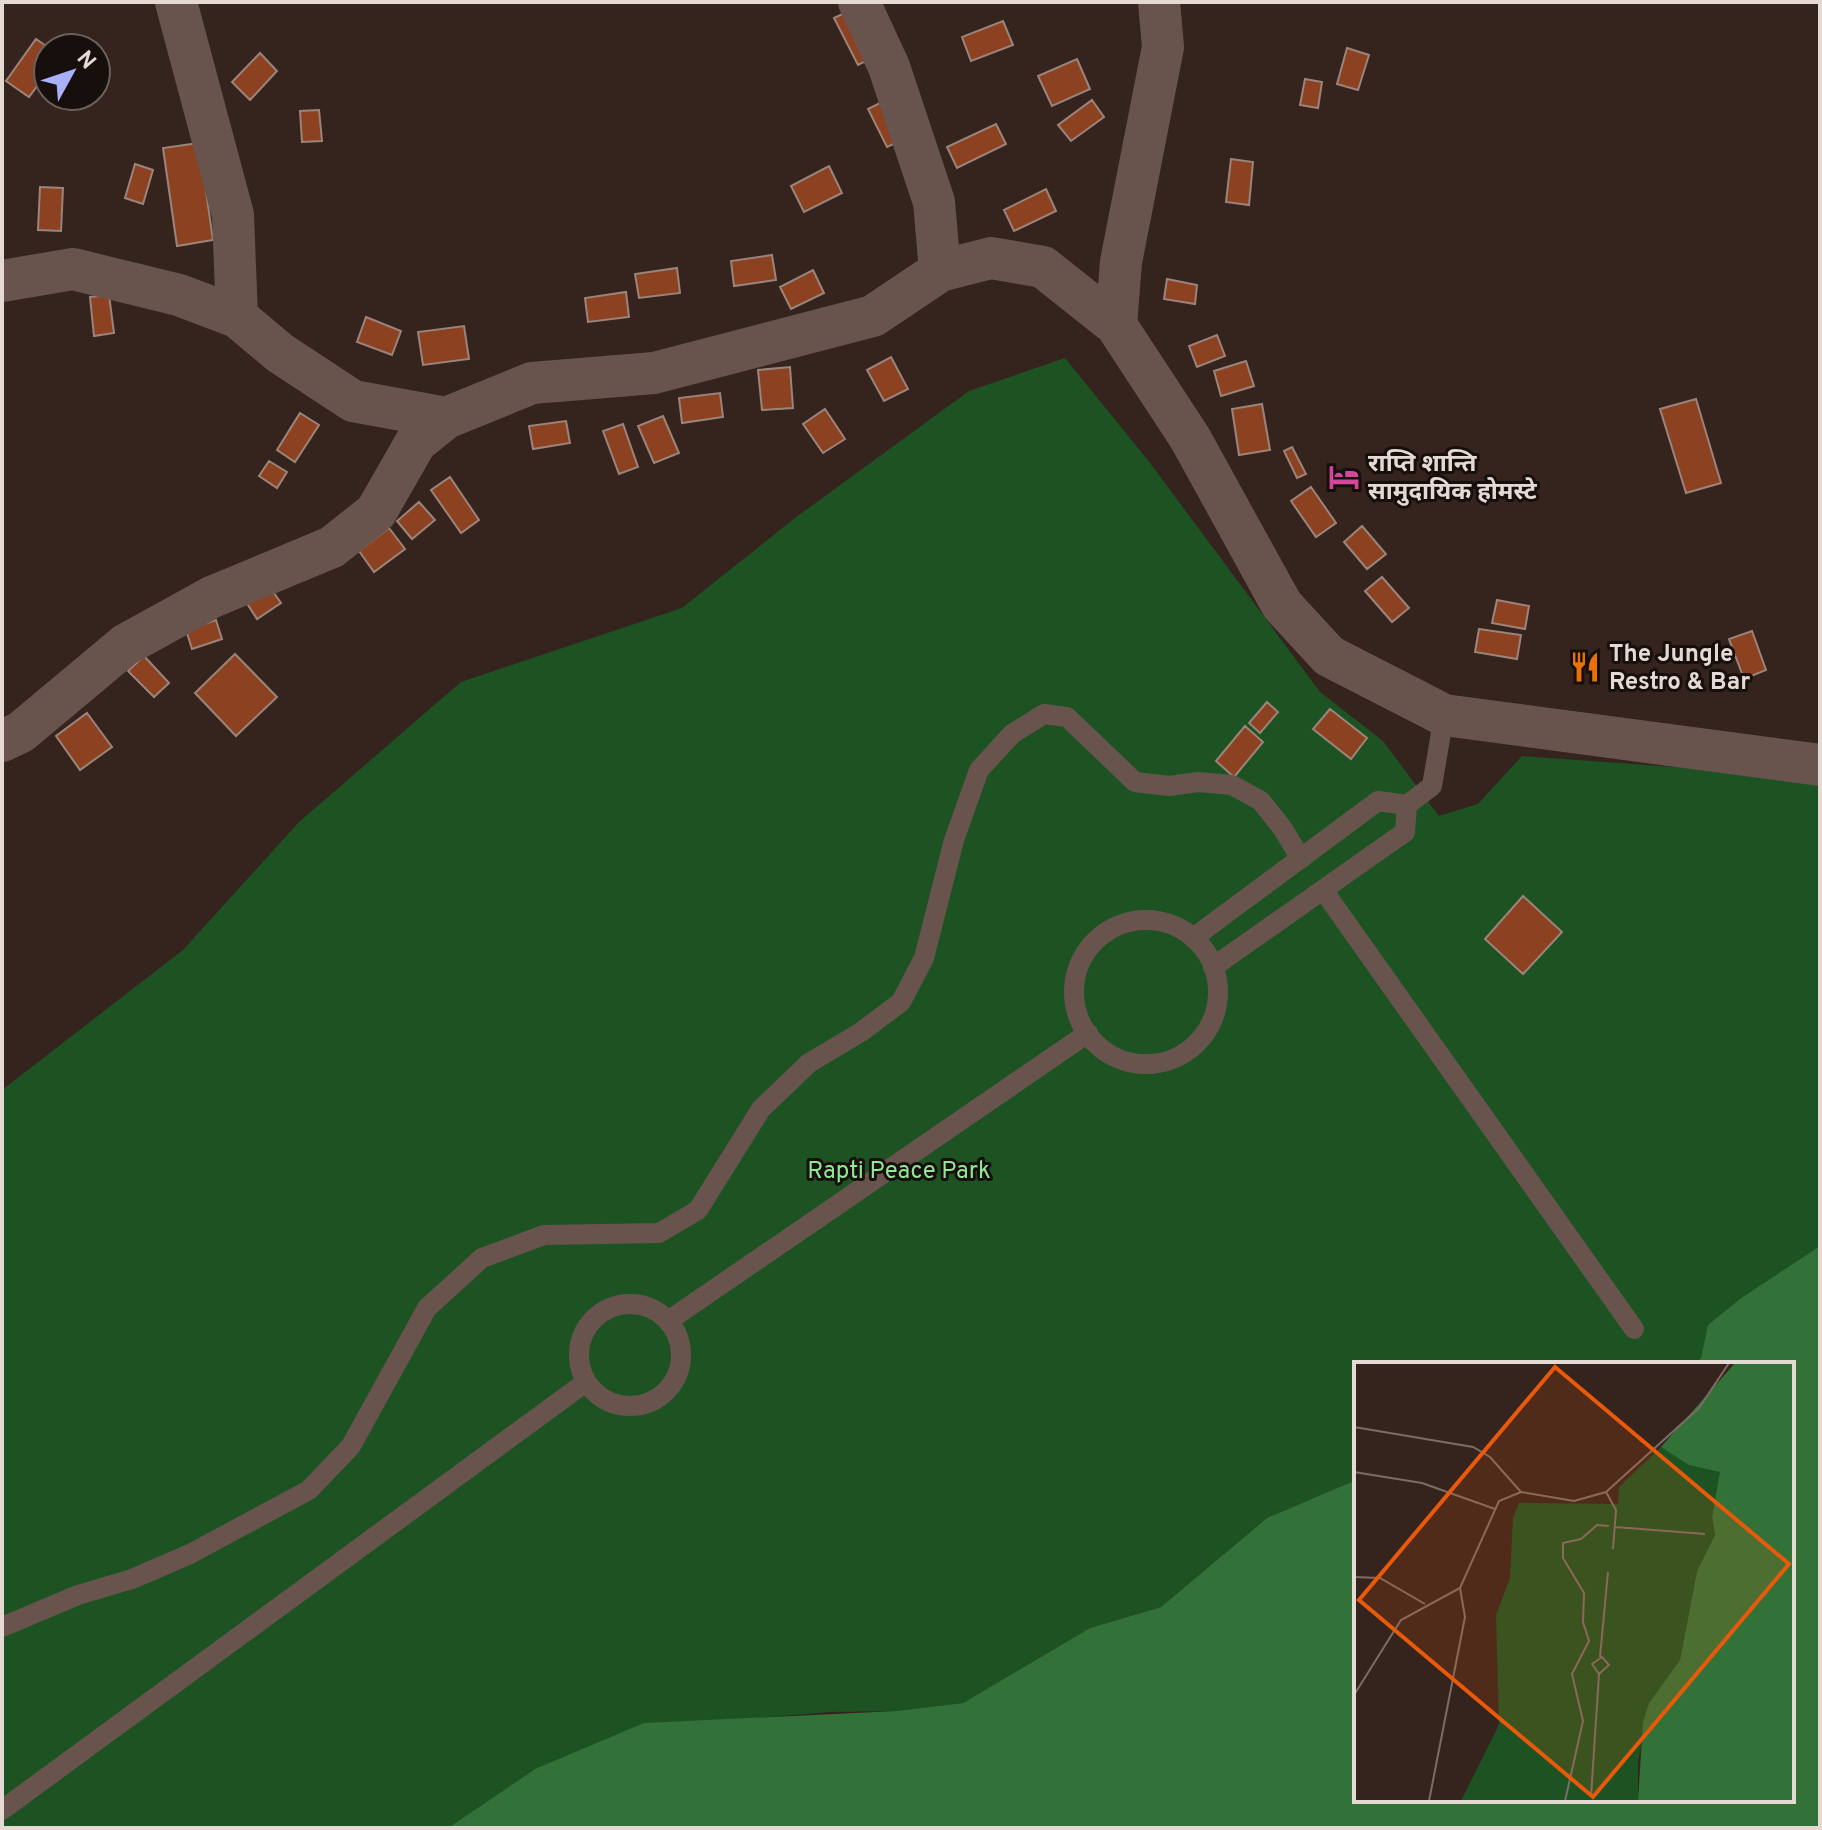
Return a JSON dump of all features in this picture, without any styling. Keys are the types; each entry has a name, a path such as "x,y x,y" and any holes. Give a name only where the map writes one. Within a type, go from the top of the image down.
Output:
{"street":[{"path":"176,2 233,215 237,317"},
{"path":"859,2 889,67 934,202 940,271"},
{"path":"1116,325 1121,262 1163,47 1159,2"},
{"path":"2,741 21,732 125,645 212,597 332,547 376,512 416,442 446,418 532,383 654,373 873,316 940,271 991,258 1043,267 1116,325 1190,438 1282,605 1329,656 1444,715 1820,765"},
{"path":"2,281 73,269 179,295 237,317 280,353 353,401 446,418"}],"lane":[{"path":"2,1627 190,1554 309,1490 351,1446 427,1308 482,1258 544,1235 659,1233 698,1210 761,1109 809,1063 861,1032 901,1002 924,958 954,840 979,770 1012,734 1044,714 1067,717 1135,782 1169,786 1198,782 1232,785 1261,801 1301,859"},
{"path":"1193,938 1378,801 1407,805 1432,786 1444,715"},
{"path":"1213,967 1405,832 1407,805"},
{"path":"1323,890 1634,1329"},
{"path":"1147,920 1176,927 1193,938 1205,951 1213,967 1217,992 1213,1018 1193,1046 1179,1056 1145,1064 1128,1062 1095,1043 1075,1008 1074,988 1086,950 1117,925 1147,920"},
{"path":"668,1321 1088,1033"},
{"path":"620,1304 637,1304 652,1309 668,1321 680,1344 681,1358 672,1385 662,1395 646,1404 629,1406 613,1403 598,1395 586,1382 580,1366 579,1350 583,1334 592,1320 605,1310 620,1304"},
{"path":"2,1810 586,1382"}],"green space":[{"name":"Rapti Peace Park","path":"1065,358 1150,463 1320,692 1383,741 1439,816 1478,804 1522,756 1758,773 1820,786 1820,1246 1709,1324 1701,1358 1696,1362 1354,1362 1354,1481 1267,1518 1161,1607 1090,1628 963,1703 896,1711 829,1712 746,1719 535,1769 448,1828 2,1828 2,1090 183,950 299,822 461,682 682,608 795,518 969,391"},
{"path":"1820,1246 1820,1828 448,1828 535,1769 644,1723 896,1711 963,1703 1090,1628 1161,1607 1267,1518 1354,1481 1354,1802 1794,1802 1794,1362 1696,1362 1701,1358 1708,1325 1740,1299"}],"building":[{"path":"857,7 880,54 858,65 834,18"},
{"path":"1003,21 1013,45 971,61 962,37"},
{"path":"32,45 32,93 29,97 6,81"},
{"path":"1347,48 1369,55 1358,90 1337,84"},
{"path":"260,53 277,71 250,100 232,82"},
{"path":"1077,59 1090,89 1052,106 1038,76"},
{"path":"1305,79 1322,82 1318,108 1300,105"},
{"path":"892,97 911,136 887,147 868,109"},
{"path":"1092,100 1104,117 1071,141 1058,125"},
{"path":"319,110 322,141 302,142 300,111"},
{"path":"996,124 1006,144 957,168 947,147"},
{"path":"199,143 213,240 177,246 163,148"},
{"path":"1231,159 1253,162 1249,205 1226,202"},
{"path":"135,164 153,170 143,204 125,198"},
{"path":"829,166 842,193 804,212 791,186"},
{"path":"40,187 63,188 61,231 38,230"},
{"path":"1046,189 1056,211 1014,231 1004,210"},
{"path":"772,255 776,280 734,286 731,261"},
{"path":"677,268 680,293 639,298 635,274"},
{"path":"813,270 824,293 791,309 780,287"},
{"path":"1167,279 1197,285 1195,304 1164,299"},
{"path":"626,292 629,317 588,322 585,298"},
{"path":"109,295 114,333 94,336 90,297"},
{"path":"366,317 401,331 392,355 357,342"},
{"path":"464,326 469,359 423,365 418,332"},
{"path":"1217,335 1225,356 1197,367 1189,346"},
{"path":"891,357 908,389 884,401 867,370"},
{"path":"1246,361 1254,386 1221,396 1214,371"},
{"path":"790,367 793,408 762,410 758,370"},
{"path":"720,393 723,417 682,423 679,398"},
{"path":"1696,399 1721,483 1686,493 1660,409"},
{"path":"1262,404 1270,450 1239,455 1232,409"},
{"path":"825,409 845,439 823,453 803,424"},
{"path":"300,413 319,425 295,462 277,450"},
{"path":"663,416 679,453 654,463 638,426"},
{"path":"566,421 570,443 533,449 529,426"},
{"path":"623,424 638,467 619,474 603,431"},
{"path":"1292,447 1306,474 1297,478 1284,451"},
{"path":"269,461 287,472 277,488 259,476"},
{"path":"450,477 479,520 461,533 431,490"},
{"path":"1311,487 1336,523 1316,537 1291,501"},
{"path":"419,502 435,520 412,539 397,521"},
{"path":"1362,526 1386,554 1367,569 1344,542"},
{"path":"389,528 405,549 374,572 359,551"},
{"path":"1382,577 1409,608 1392,622 1365,591"},
{"path":"269,586 281,603 257,619 246,602"},
{"path":"1497,600 1529,606 1525,629 1492,623"},
{"path":"216,620 222,639 192,649 186,630"},
{"path":"1479,629 1521,635 1517,659 1475,652"},
{"path":"1752,631 1766,670 1744,679 1729,639"},
{"path":"235,654 277,697 236,736 195,693"},
{"path":"144,656 169,683 154,697 128,671"},
{"path":"1267,702 1278,712 1260,733 1249,723"},
{"path":"1330,709 1367,738 1351,759 1313,729"},
{"path":"87,713 112,747 80,770 56,736"},
{"path":"1245,726 1263,742 1234,777 1216,761"},
{"path":"1523,896 1562,932 1523,974 1485,939"}],"place":[{"name":"राप्ति शान्ति सामुदायिक होमस्टे","path":"1344,477"},
{"name":"The Jungle Restro & Bar","path":"1585,667"}]}
